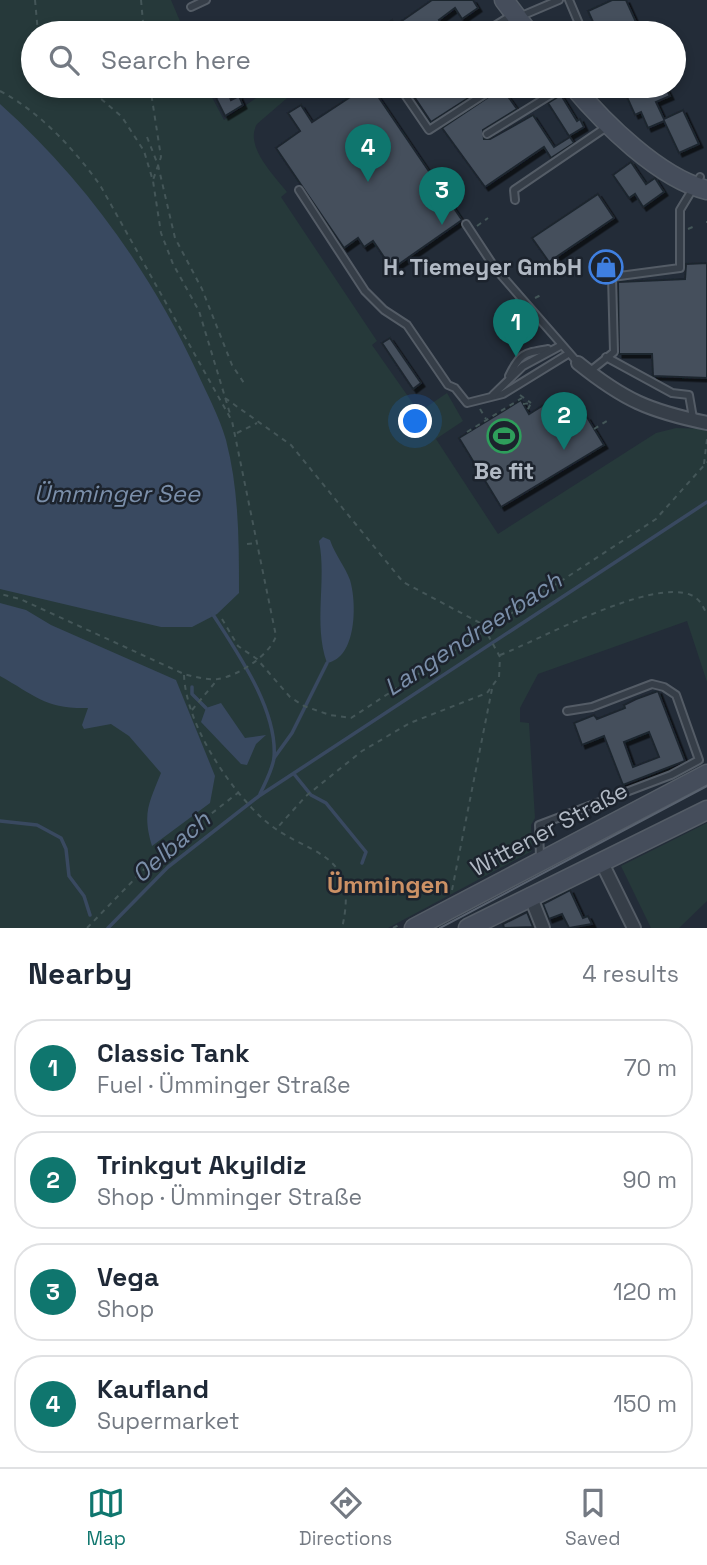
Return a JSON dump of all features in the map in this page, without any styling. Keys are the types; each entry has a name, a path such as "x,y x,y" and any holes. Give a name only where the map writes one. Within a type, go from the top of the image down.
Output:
{"main road":[{"path":"584,98 610,125 658,164 703,186"},
{"name":"Wittener Straße","path":"414,928 707,774"},
{"path":"468,928 530,895 707,810"}],"street":[{"path":"573,359 638,404 693,419 707,413"},
{"path":"601,861 634,928"},
{"path":"530,895 543,928"}],"lane":[{"path":"191,8 206,0"},
{"path":"512,11 559,0"},
{"path":"569,0 578,21"},
{"path":"407,98 429,130 478,98"},
{"path":"487,134 529,106 537,106 548,98"},
{"path":"515,200 514,190 610,125"},
{"path":"589,372 614,352 612,277 680,268 680,210 703,186"},
{"path":"299,190 365,291 384,310 407,325 448,385 455,388 467,403 503,394 573,359 556,347 546,328 495,268 468,227"},
{"path":"492,397 509,377 556,347"},
{"path":"606,357 672,393 689,395 693,419"},
{"path":"540,860 539,825 699,760 676,695 652,684 592,707 567,711"}],"path":[{"path":"35,0 37,21"},
{"path":"141,0 143,21"},
{"path":"0,91 13,98 51,130 100,185 160,287 232,421"},
{"path":"101,98 131,129 148,161 164,242 199,311 236,433 276,636 273,645 257,659 219,679 191,711"},
{"path":"152,98 160,148 153,181"},
{"path":"148,137 158,165 175,238 202,289 232,365 244,383"},
{"path":"468,227 488,218"},
{"path":"509,400 520,394 531,403"},
{"path":"219,399 225,398 291,445 403,582 478,620 497,649 501,670 492,688 451,897"},
{"path":"467,432 522,398"},
{"path":"475,401 487,420"},
{"path":"523,404 531,403"},
{"path":"527,411 531,403"},
{"path":"556,412 568,405"},
{"path":"594,429 610,419"},
{"path":"236,433 258,423"},
{"path":"222,620 238,646 257,659 290,697 304,706 348,719 656,519 706,464 707,439"},
{"path":"247,544 258,543"},
{"path":"499,655 603,611 659,592 693,596 701,603 707,615"},
{"path":"0,594 20,599 184,674 219,679"},
{"path":"184,674 191,711 211,753 253,809 277,828 331,860 344,891 342,928"},
{"path":"277,828 313,790 386,736 410,723 479,698 492,688"},
{"path":"87,928 156,857 240,792"}],"shaded area":[{"path":"0,0 171,0 180,21 21,21 21,98 212,98 224,120 256,98 287,98 257,124 254,142 257,151 287,192 281,197 377,341 372,345 419,412 447,393 463,421 436,439 498,534 656,433 676,428 707,429 707,682 687,621 538,674 520,708 520,722 529,723 535,818 531,825 532,851 388,928 0,928"},
{"path":"707,823 707,901 679,928 651,928 621,866"}],"water":[{"name":"Ümminger See","path":"0,104 59,163 136,262 178,335 223,431 236,497 239,593 217,614 192,627 161,627 0,589"},
{"path":"323,537 330,540 348,575 354,602 349,641 337,659 327,663 320,617 322,571 319,541"},
{"path":"0,603 26,610 51,625 176,680 215,776 210,803 152,846 147,816 161,773 129,736 111,724 84,729 82,725 88,708 51,704 0,676"},
{"path":"221,703 245,738 266,735 256,744 247,765 241,764 201,722 206,708"}],"building":[{"path":"432,0 473,0 478,8 462,19 455,8 440,21 402,21"},
{"path":"612,0 626,0 636,21 593,21 588,11"},
{"path":"216,98 240,98 243,105 225,116"},
{"path":"349,98 379,98 462,220 392,269 373,241 364,247 358,238 344,248 276,148 300,131 288,113 301,105 312,122"},
{"path":"415,98 468,98 431,122"},
{"path":"487,98 509,98 517,109 483,130 484,139 490,139 533,115 554,147 570,137 574,143 551,158 544,147 485,187 442,128"},
{"path":"556,98 563,98 577,121 580,119 584,127 569,136 548,103"},
{"path":"627,98 665,98 656,102 664,119 683,110 699,144 679,153 664,121 648,128 641,112 635,115"},
{"path":"631,162 646,184 655,178 664,192 643,207 635,194 629,198 613,175"},
{"path":"598,194 614,218 549,262 532,238"},
{"path":"707,263 707,378 653,376 652,354 619,354 618,282 685,279 686,264"},
{"path":"390,338 421,383 413,389 382,343"},
{"path":"521,400 529,414 550,401 566,429 587,417 604,445 501,507 459,438"},
{"path":"658,691 685,761 623,785 604,736 582,745 574,723 594,715 597,719 625,708 624,705","holes":["649,732 659,757 633,767 624,742"]},
{"path":"570,890 583,918 588,916 592,924 569,928 562,914 549,919 543,904"},
{"path":"527,912 533,927 504,928 503,924"}],"waterway":[{"name":"Langendreerbach","path":"108,928 168,867 259,796 707,502"},
{"path":"212,613 254,682 270,721 274,758 260,794"},
{"path":"274,758 292,733 327,663"},
{"path":"192,687 192,694 206,708"},
{"path":"294,774 311,795 326,803 366,852 362,863"},
{"path":"0,821 37,825 61,838 66,849 69,876 84,896 90,915"}],"tram line":[{"path":"440,928 707,786"}],"place":[{"name":"Kaufland","path":"368,182"},
{"name":"Vega","path":"442,225"},
{"name":"H. Tiemeyer GmbH","path":"606,267"},
{"name":"Classic Tank","path":"516,357"},
{"name":"Be fit","path":"504,436"},
{"name":"Trinkgut Akyildiz","path":"564,450"}],"district":[{"name":"Ümmingen","path":"388,885"}],"water label":[{"name":"Oelbach","path":"171,847"}]}
